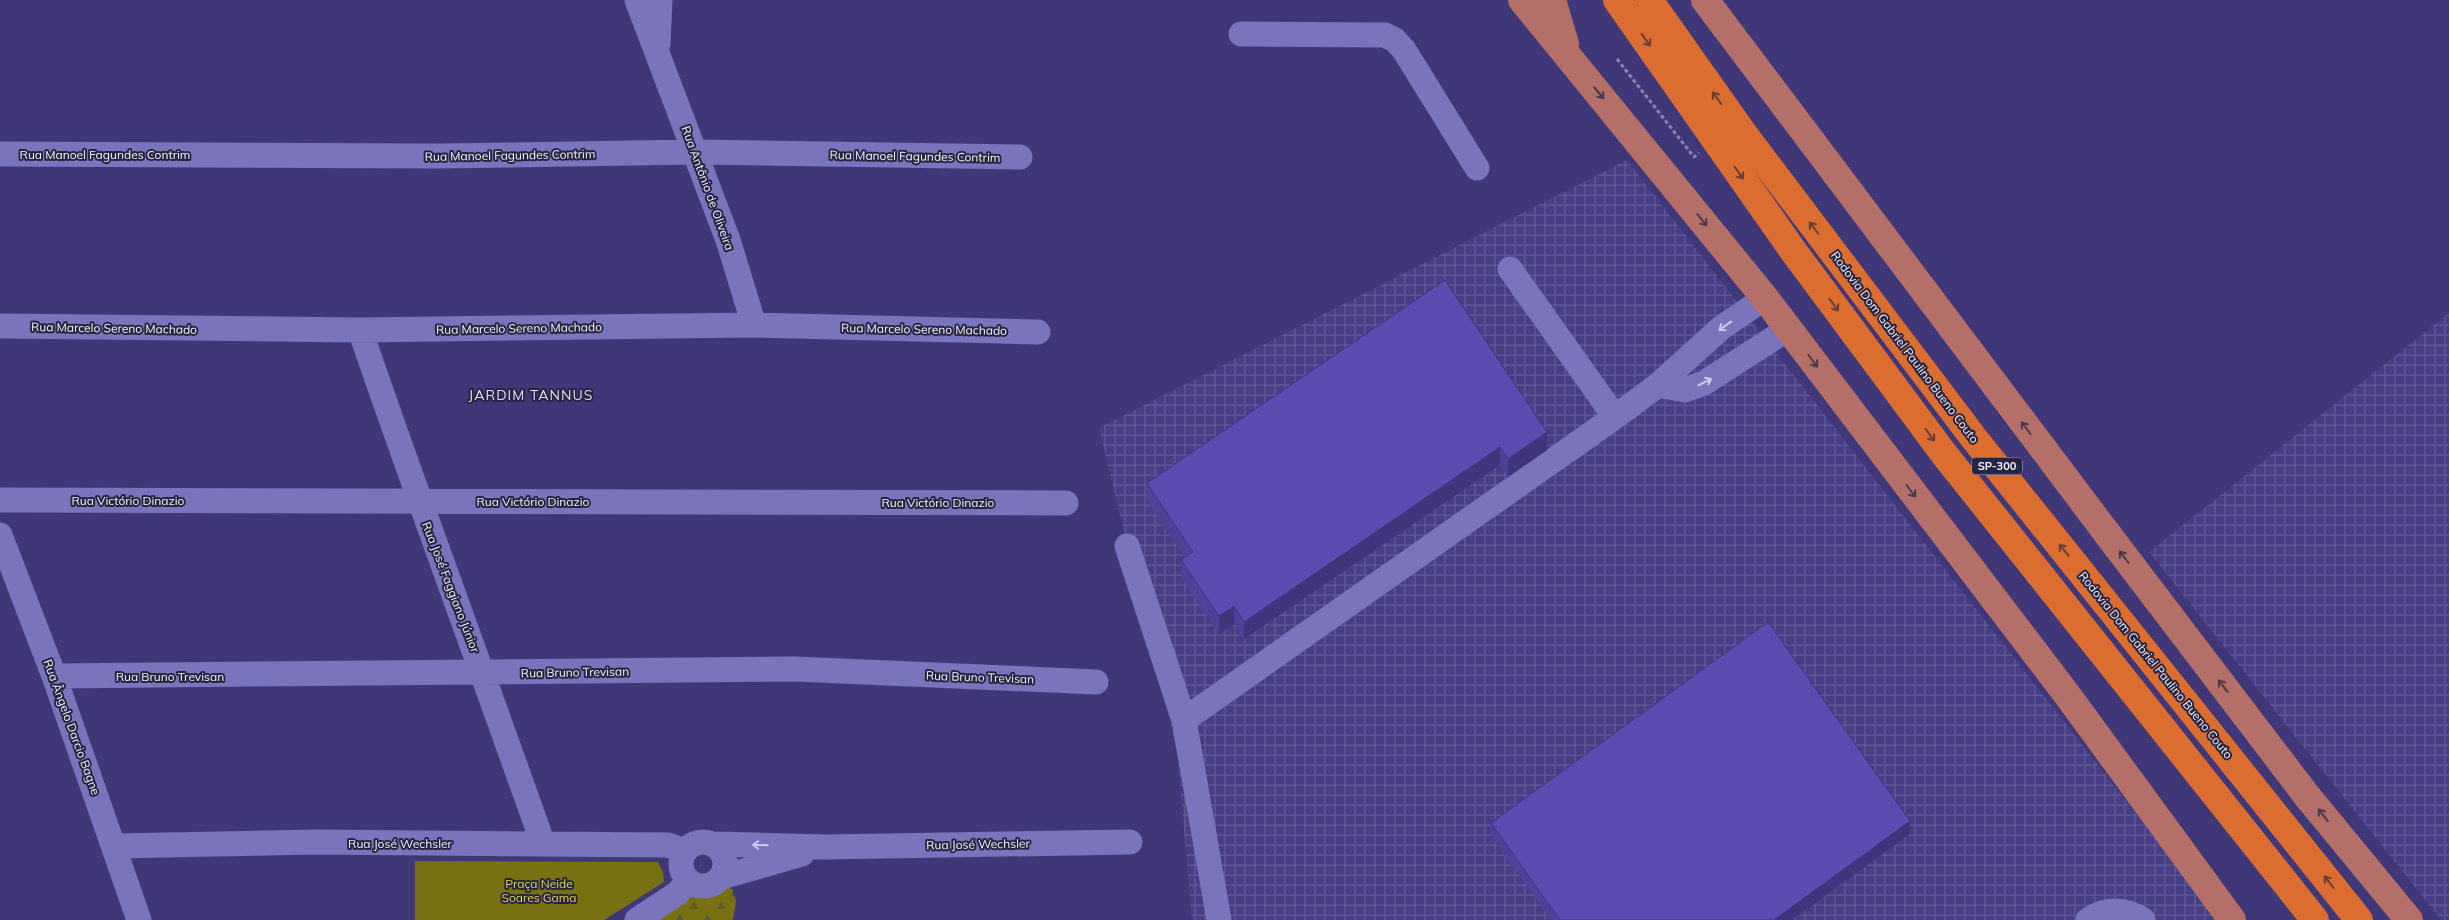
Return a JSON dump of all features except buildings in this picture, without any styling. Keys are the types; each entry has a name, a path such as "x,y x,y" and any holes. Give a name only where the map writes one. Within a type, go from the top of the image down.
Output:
{"highway":[{"name":"SP-300","path":"1617,0 1794,252 1944,454 2315,920"},
{"name":"Rodovia Dom Gabriel Paulino Bueno Couto","path":"1649,0 1751,144 1968,429 2360,920"}],"main road":[{"path":"1522,0 1765,298 2068,696 2232,920"},
{"path":"1552,0 1569,56"},
{"path":"1705,0 1808,140 2112,540 2308,796 2409,920"}],"street":[{"name":"Rua Antônio de Oliveira","path":"637,0 728,240 754,325"},
{"name":"Rua Antônio de Oliveira","path":"657,52 660,0"},
{"path":"1241,34 1385,35 1395,40 1404,50 1477,168"},
{"name":"Rua Manoel Fagundes Contrim","path":"0,154 438,156 696,152 1020,158"},
{"path":"1510,269 1615,417"},
{"path":"1184,720 1615,417 1658,385 1720,328 1765,298"},
{"name":"Rua Marcelo Sereno Machado","path":"0,326 360,330 754,325 1038,332"},
{"path":"1658,385 1685,390 1704,383 1788,329"},
{"name":"Rua José Faggiano Júnior","path":"360,330 418,501 484,674 543,844"},
{"name":"Rua Victório Dinazio","path":"0,500 1066,503"},
{"name":"Rua Ângelo Darcio Bagne","path":"0,535 54,676 115,846 139,920"},
{"path":"1128,546 1184,720 1219,920"},
{"name":"Rua Bruno Trevisan","path":"54,676 484,674 795,669 1096,682"},
{"name":"Rua José Wechsler","path":"115,846 316,842 668,845 685,851"},
{"path":"698,842 713,844 719,848 726,862 722,876 709,885 694,884 688,880 681,866 685,851 698,842"},
{"name":"Rua José Wechsler","path":"713,844 826,848 1130,842"},
{"name":"Rua José Wechsler","path":"722,876 826,848"},
{"path":"637,920 678,893 688,880"},
{"path":"2088,920 2104,912 2116,911 2128,913 2142,920"}],"shaded area":[{"path":"1627,160 2219,920 1192,920 1177,752 1099,428"},
{"path":"2449,313 2449,920 2441,920 2149,552"}],"green space":[{"name":"Praça Neide Soares Gama","path":"415,861 658,862 663,872 664,882 604,920 415,920"},
{"path":"715,880 732,889 736,901 733,920 649,920 699,881"}],"district":[{"name":"JARDIM TANNUS","path":"531,395"}]}
